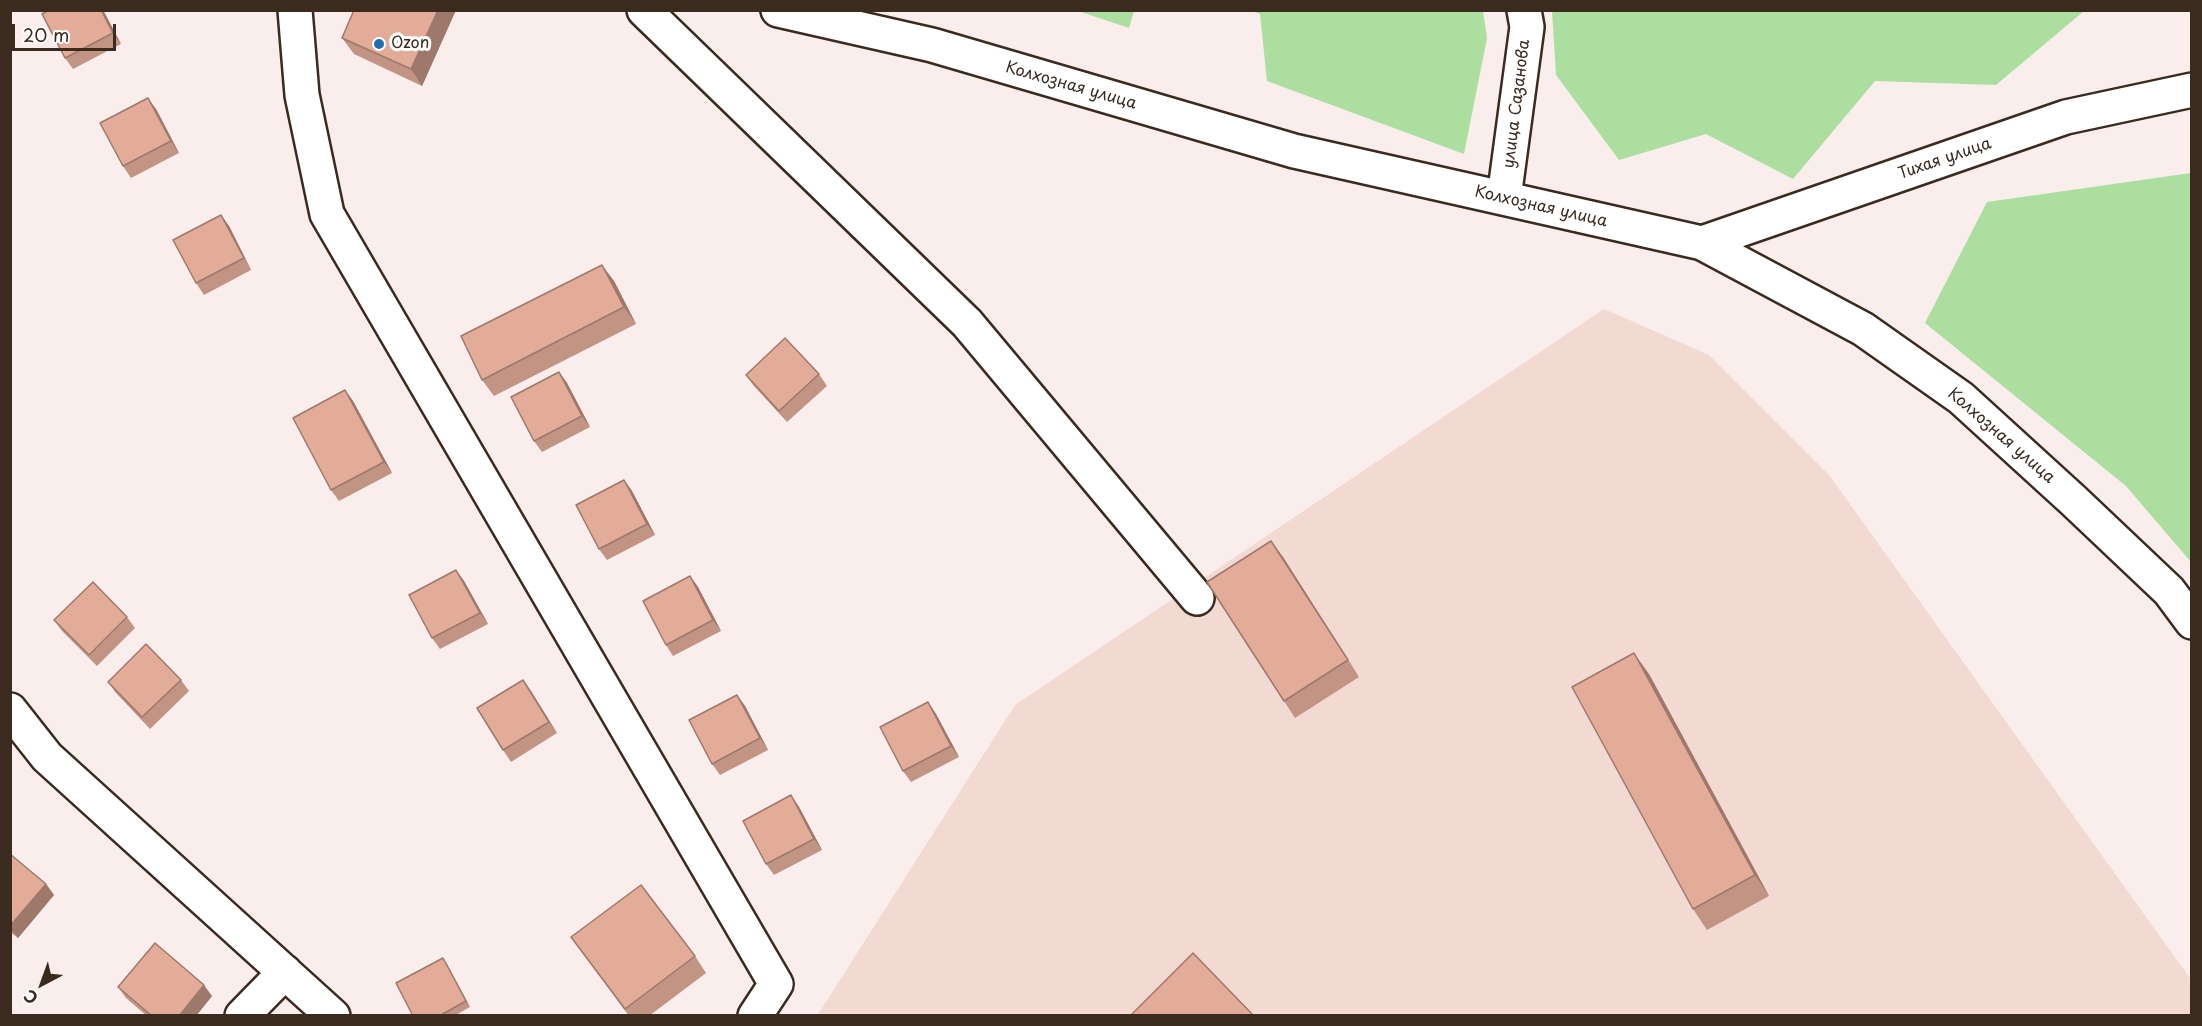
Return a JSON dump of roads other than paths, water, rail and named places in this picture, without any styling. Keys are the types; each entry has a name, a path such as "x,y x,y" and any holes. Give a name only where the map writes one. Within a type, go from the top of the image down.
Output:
{"street":[{"path":"295,10 302,95 327,214 776,984 755,1016"},
{"path":"644,10 967,323 1197,598"},
{"name":"Колхозная улица","path":"778,10 932,45 1294,151 1702,243 1863,329 1961,398 2169,591 2192,622"},
{"name":"улица Сазанова","path":"1504,198 1527,27 1524,10"},
{"name":"Тихая улица","path":"1702,243 2066,117 2192,90"},
{"path":"10,710 46,756 333,1016"},
{"path":"242,1016 285,972"}],"place":[{"name":"Ozon","path":"379,44"}]}
